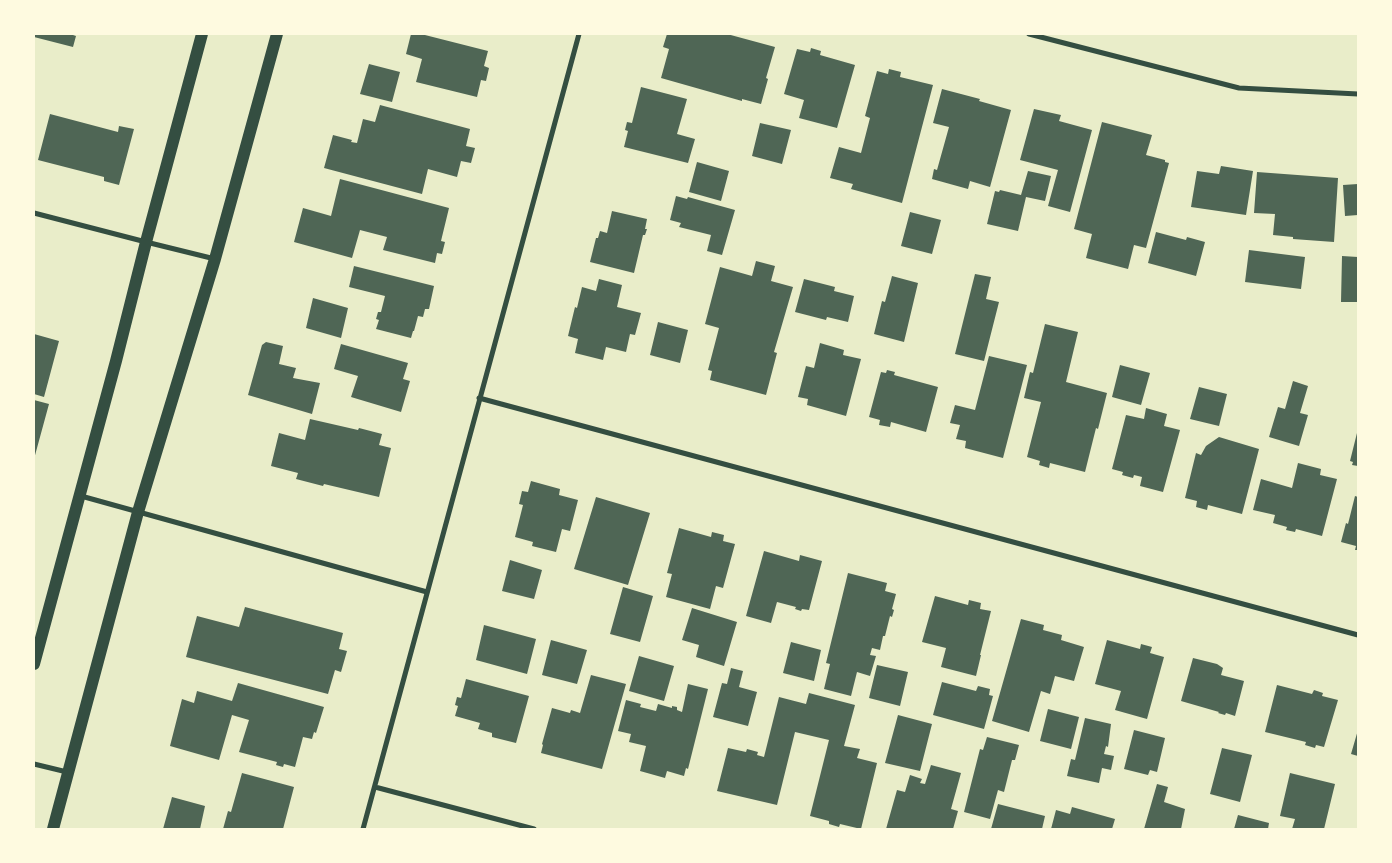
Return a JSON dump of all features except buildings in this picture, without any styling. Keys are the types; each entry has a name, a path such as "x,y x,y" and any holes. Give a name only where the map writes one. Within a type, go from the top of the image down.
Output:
{"main road":[{"path":"34,664 202,34"},
{"path":"53,829 138,512 215,259 277,34"}],"street":[{"path":"363,829 579,34"},
{"path":"1029,34 1240,88 1358,94"},
{"path":"34,213 215,259"},
{"path":"479,398 1358,635"},
{"path":"80,496 427,592"},
{"path":"34,764 68,773"},
{"path":"375,787 534,829"}]}
